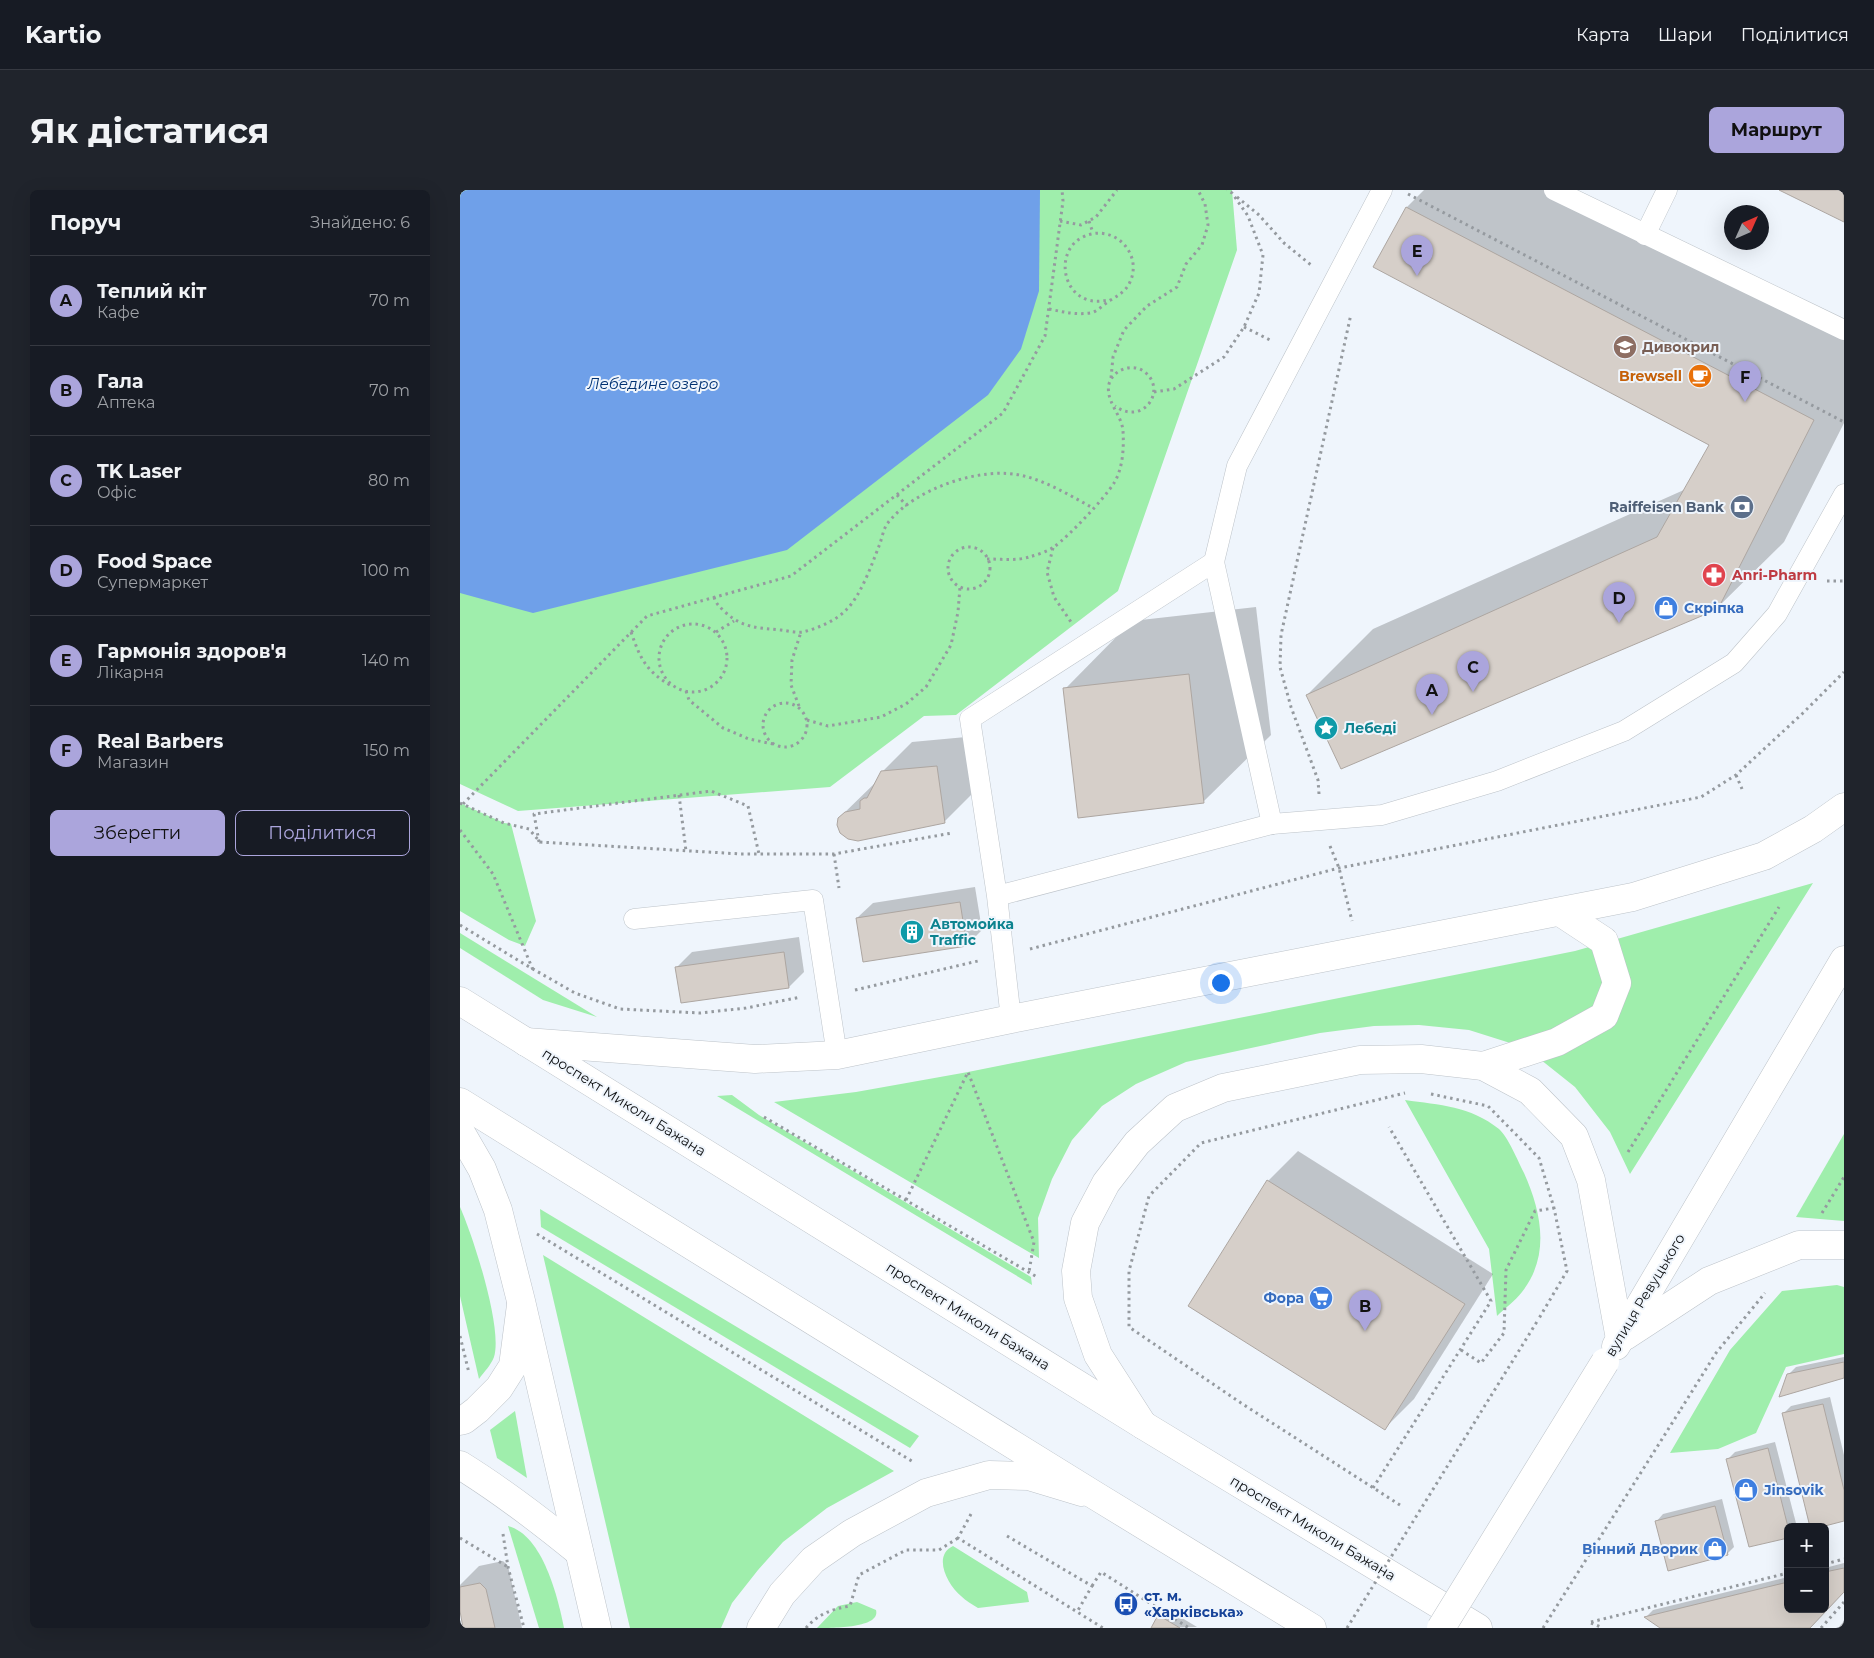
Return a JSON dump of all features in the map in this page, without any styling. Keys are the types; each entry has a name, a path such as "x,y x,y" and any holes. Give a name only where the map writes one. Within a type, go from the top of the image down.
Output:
{"main road":[{"path":"526,1042 755,1059 838,1055 1011,1019 1633,897 1764,856 1813,829 1844,807"},
{"path":"1482,1066 1557,1042 1604,1016 1617,983 1604,941 1560,912"},
{"name":"вулиця Ревуцького","path":"1441,1628 1620,1339 1844,960"},
{"name":"проспект Миколи Бажана","path":"460,1001 1143,1425 1478,1628"},
{"path":"1143,1425 1098,1355 1078,1298 1076,1271 1085,1223 1106,1183 1137,1143 1175,1108 1223,1088 1360,1060 1421,1060 1482,1066 1530,1091 1574,1136 1591,1180 1620,1339 1709,1280 1799,1245 1844,1245"},
{"path":"460,1102 1312,1628"},
{"path":"460,1131 482,1169 498,1210 522,1301 597,1628"},
{"path":"460,1421 477,1410 499,1388 513,1366 522,1301"},
{"path":"460,1465 494,1487 579,1552"},
{"path":"761,1628 782,1594 813,1560 852,1533 926,1493 941,1487 989,1475 1029,1476 1096,1496"}],"lane":[{"path":"1272,824 1214,562 1237,466 1382,190"},
{"path":"1554,190 1844,330"},
{"path":"1645,235 1667,190"},
{"path":"997,896 1272,824 1382,815 1497,780 1624,731 1734,663 1777,614 1844,494"},
{"path":"1011,1019 997,896 970,719 1214,562"},
{"path":"634,919 813,900 838,1055"}],"path":[{"path":"952,833 834,854 759,854 686,851 540,842 529,829 504,823 461,803 647,616 791,576 1003,413 1046,336 1062,190"},
{"path":"1060,221 1081,225 1089,221 1096,217 1117,190"},
{"path":"988,559 1028,558 1053,547 1093,508 1114,482 1122,458 1123,428 1108,393 1112,358 1124,330 1147,306 1177,287 1186,264 1202,245 1208,226 1205,204 1198,190"},
{"path":"1227,190 1259,215 1284,243 1306,263 1336,277"},
{"path":"1404,192 1844,422"},
{"path":"1154,392 1174,389 1224,357 1244,327 1260,294 1263,255 1248,216 1232,193"},
{"path":"1089,221 1093,233"},
{"path":"1049,309 1075,314 1093,312 1121,294 1129,285 1133,274 1134,262 1130,251 1123,242 1114,236 1104,233 1093,233 1074,243 1068,252 1065,262 1066,273 1069,284 1077,294 1087,300 1099,302 1110,300"},
{"path":"1318,780 1280,667 1281,635 1352,310"},
{"path":"1111,379 1123,369 1130,367 1138,368 1150,378 1154,392 1148,405 1142,410 1127,413 1115,406"},
{"path":"714,598 715,603 734,621 749,627 801,632 827,623 847,609 858,593 887,525 907,506 944,484 966,478 995,474 1023,476 1051,486 1093,508"},
{"path":"897,495 907,506"},
{"path":"1053,547 1046,572 1054,597 1086,644"},
{"path":"972,548 979,550 988,559 989,574 986,580 974,588 960,587 950,578 948,571 948,565 954,553 960,549 972,548"},
{"path":"801,632 792,660 791,686 799,708 807,720 828,726 881,717 906,704 926,688 951,645 958,612 960,587"},
{"path":"716,632 734,621"},
{"path":"632,632 644,662 655,676 675,687 686,691 697,692 708,689 724,674 727,663 724,641 707,626 695,623 678,627 665,637 660,647 658,659 660,670 675,687"},
{"path":"460,925 575,994 620,1010 700,1013 746,1008 827,992 854,990 1004,955 1339,868 1701,797 1736,775 1844,672"},
{"path":"686,691 689,700 723,728 748,739 788,747 795,744 805,734 807,720"},
{"path":"774,744 768,739 762,726 766,712 778,703 785,702 799,708"},
{"path":"1736,775 1742,789"},
{"path":"540,842 534,814 711,790 748,806 759,854"},
{"path":"678,795 686,851"},
{"path":"460,830 494,874 533,970"},
{"path":"1339,868 1352,922"},
{"path":"1628,1152 1779,907"},
{"path":"906,1200 968,1072 1034,1242 1029,1272"},
{"path":"1400,1504 1241,1403 1129,1327 1129,1270 1149,1196 1201,1143 1414,1091"},
{"path":"1347,1628 1567,1271 1554,1208 1539,1158 1488,1106 1424,1093"},
{"path":"764,1117 1037,1277"},
{"path":"1373,1488 1491,1301 1389,1127"},
{"path":"1460,1350 1481,1363 1504,1332 1506,1270 1535,1211 1554,1208"},
{"path":"498,1210 915,1463 971,1514 958,1538 940,1550 906,1550 859,1575 850,1606 831,1609 812,1621 806,1628"},
{"path":"1543,1628 1716,1353 1768,1290"},
{"path":"1007,1536 1092,1586"},
{"path":"460,1538 508,1567 524,1628"},
{"path":"958,1538 1103,1628"},
{"path":"1829,1563 1844,1560"},
{"path":"1077,1612 1101,1572 1189,1628"},
{"path":"1603,1628 1591,1622 1784,1574"},
{"path":"1821,1628 1844,1602"}],"green space":[{"path":"460,190 1232,190 1237,250 1118,591 956,715 924,716 830,787 518,811 460,784"},
{"path":"460,803 504,823 511,824 536,921 525,946 509,940 460,911"},
{"path":"1813,883 1630,1174 1610,1132 1575,1087 1526,1048 1469,1030 1419,1025 1374,1026 1320,1033 1186,1062 1136,1084 1102,1106 1072,1140 1052,1179 1038,1218 1039,1258 774,1102 856,1092 968,1072 1575,951"},
{"path":"460,933 597,1017 543,1000 460,948"},
{"path":"732,1095 759,1115 1031,1277 1032,1285 717,1096"},
{"path":"1405,1100 1442,1105 1466,1111 1488,1121 1499,1129 1506,1138 1524,1173 1535,1202 1540,1233 1540,1248 1531,1278 1522,1292 1497,1316 1489,1249"},
{"path":"1844,1134 1844,1221 1796,1217"},
{"path":"460,1207 479,1260 491,1304 496,1343 494,1357 479,1379 460,1296"},
{"path":"540,1209 919,1436 910,1448 541,1227"},
{"path":"543,1255 894,1471 827,1508 783,1542 732,1603 721,1628 630,1628"},
{"path":"1837,1285 1844,1287 1844,1354 1786,1367 1756,1433 1718,1449 1670,1453 1730,1350 1782,1291"},
{"path":"515,1411 527,1478 497,1458 490,1430"},
{"path":"508,1526 520,1532 540,1554 553,1585 564,1628 539,1628"},
{"path":"953,1546 1027,1592 1029,1602 978,1608 965,1599 951,1585 944,1571 944,1556"},
{"path":"857,1602 876,1610 876,1616 864,1624 817,1628 838,1606"}],"water":[{"name":"Лебедине озеро","path":"460,190 1040,190 1039,291 1021,349 988,395 787,550 533,613 460,593"}],"building":[{"path":"1779,190 1844,190 1844,222"},
{"path":"1406,207 1814,420 1718,609 1341,769 1306,695 1657,537 1709,445 1373,267"},
{"path":"1189,674 1204,803 1078,818 1063,688"},
{"path":"937,766 945,823 858,841 848,839 840,833 837,825 838,818 845,812 860,809 860,801 867,798 881,771"},
{"name":"Автомойка Traffic","path":"960,902 967,946 863,962 856,918"},
{"path":"784,952 789,988 681,1003 675,967"},
{"path":"1267,1180 1465,1304 1385,1430 1188,1306"},
{"path":"1844,1362 1844,1378 1779,1397 1787,1374"},
{"path":"1823,1404 1844,1490 1844,1521 1829,1525 1829,1523 1809,1523 1782,1413"},
{"path":"1768,1448 1787,1523 1784,1523 1784,1539 1749,1547 1726,1459"},
{"path":"1715,1506 1728,1555 1668,1571 1655,1521"},
{"path":"1844,1568 1844,1592 1829,1608 1829,1571"},
{"path":"480,1583 486,1589 495,1628 463,1628 460,1611 460,1587"},
{"path":"1784,1583 1784,1613 1824,1613 1810,1628 1660,1628 1644,1617"},
{"path":"1158,1615 1180,1628 1151,1628"}],"place":[{"name":"Гармонія здоров'я","path":"1417,276"},
{"name":"Дивокрил","path":"1625,347"},
{"name":"Brewsell","path":"1700,376"},
{"name":"Real Barbers","path":"1745,402"},
{"name":"Raiffeisen Bank","path":"1742,507"},
{"name":"Anri-Pharm","path":"1714,575"},
{"name":"Скріпка","path":"1666,608"},
{"name":"Food Space","path":"1619,623"},
{"name":"TK Laser","path":"1473,692"},
{"name":"Теплий кіт","path":"1432,715"},
{"name":"Лебеді","path":"1326,728"},
{"name":"Автомойка Traffic","path":"912,932"},
{"name":"Фора","path":"1321,1298"},
{"name":"Гала","path":"1365,1331"},
{"name":"Jinsovik","path":"1746,1490"},
{"name":"Вінний Дворик","path":"1715,1549"},
{"name":"ст. м. «Харківська»","path":"1126,1604"}]}
